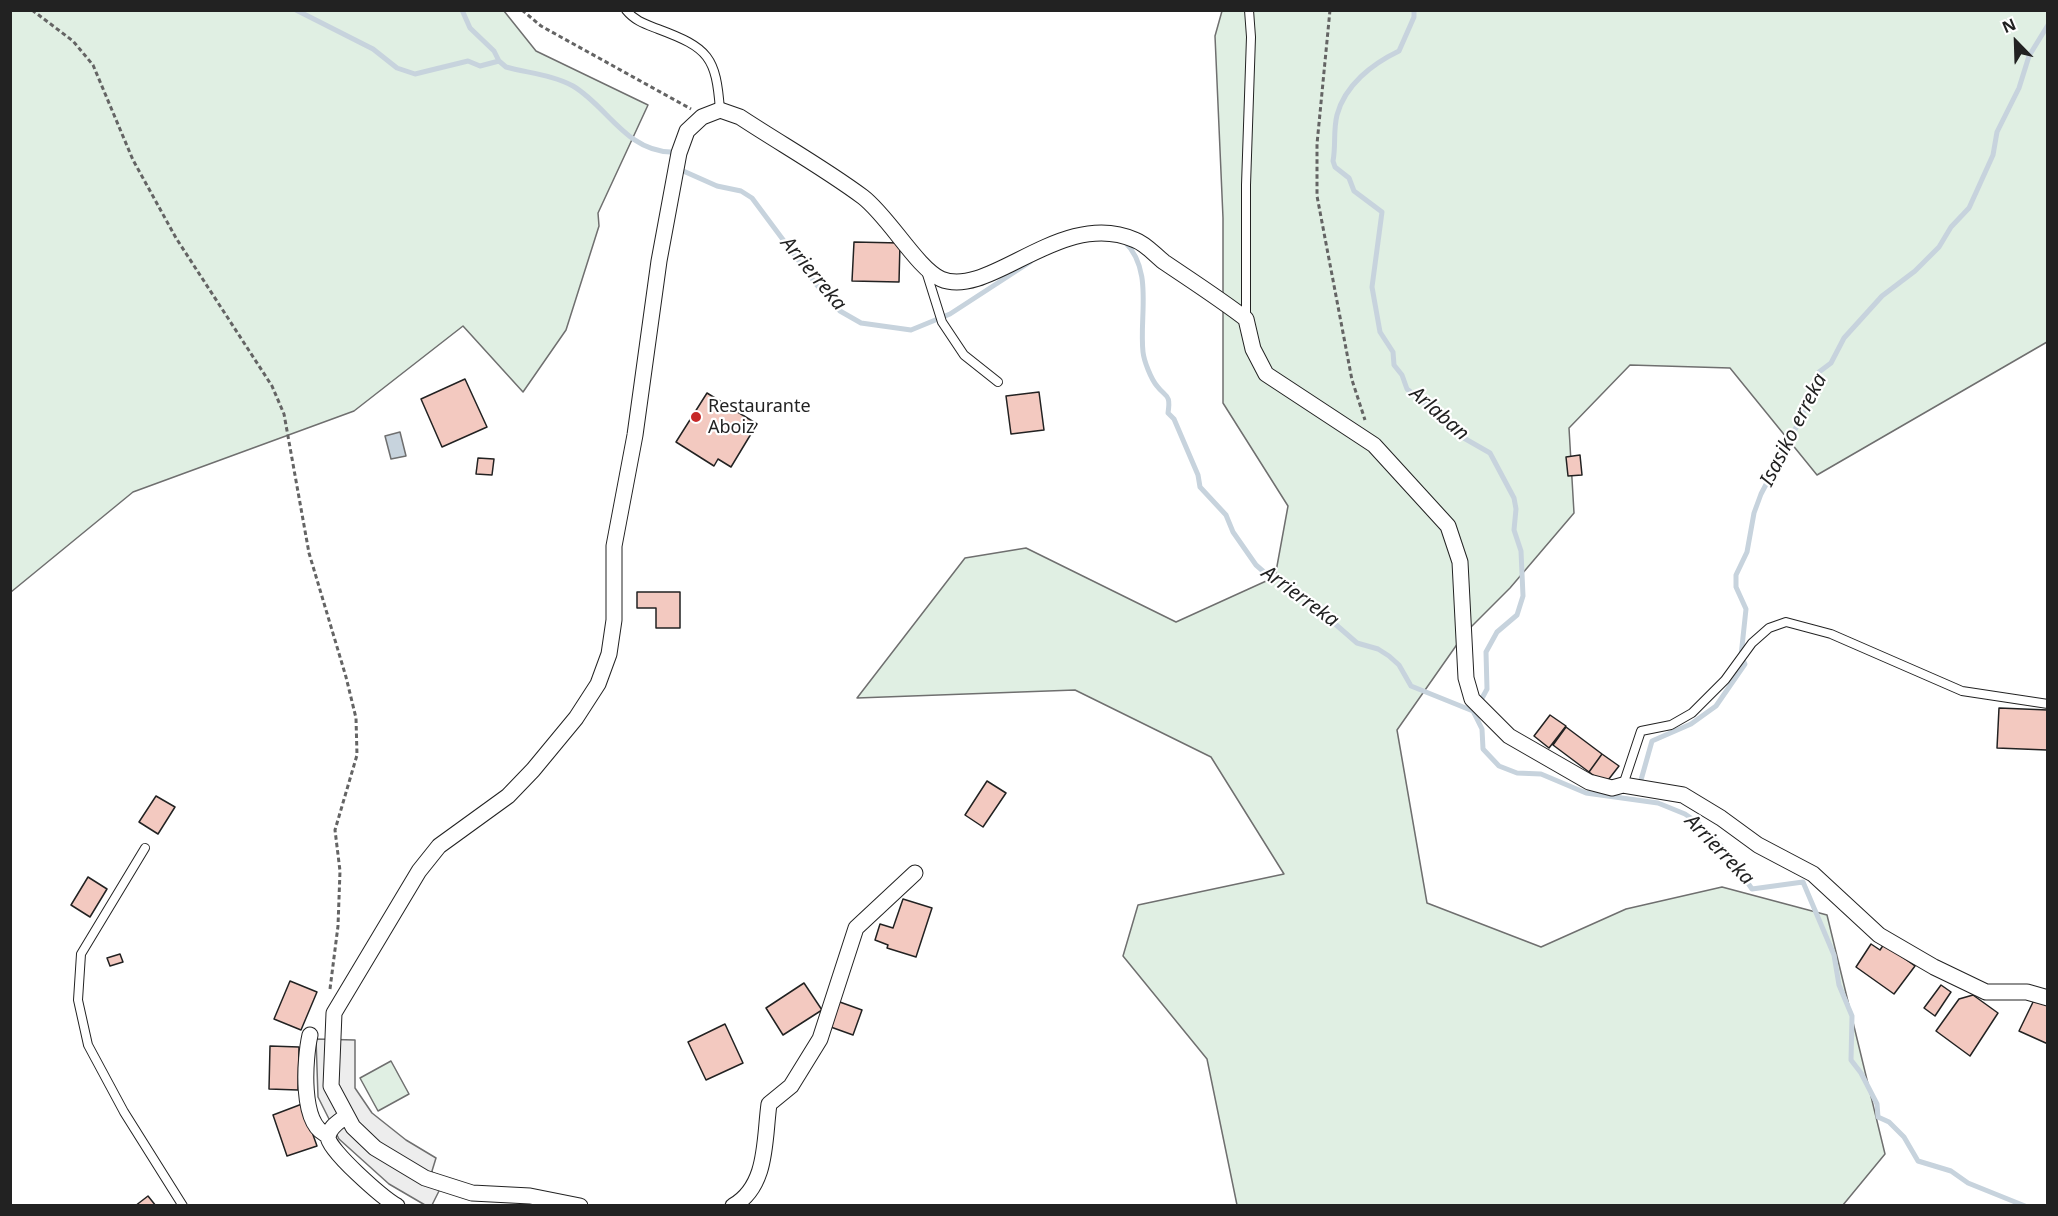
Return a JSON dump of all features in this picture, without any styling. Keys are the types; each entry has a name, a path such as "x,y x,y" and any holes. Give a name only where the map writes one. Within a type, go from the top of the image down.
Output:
{"street":[{"path":"580,1206 530,1196 472,1193 425,1178 399,1165 375,1148 353,1127 331,1086 334,1013 352,978 425,863 439,846 500,802 533,770 576,718 598,684 609,654 615,620 614,546 635,435 654,296 679,153 687,131 702,117 720,110 740,117 863,197 887,218 925,267 940,278 957,283 981,277 1065,239 1102,232 1136,240 1246,319 1253,349 1266,374 1374,445 1448,526 1460,562 1466,678 1472,699 1509,736 1566,771 1589,782 1612,788 1623,785 1683,795 1758,845 1813,874 1880,935 1934,967 1986,992 2027,992 2048,998"},
{"path":"733,1206 752,1191 761,1170 769,1104 791,1086 820,1039 856,928 915,873"},
{"path":"310,1035 306,1096 315,1124 328,1135"},
{"path":"346,1116 333,1126 328,1135 329,1144 365,1180 397,1206"},
{"path":"477,1206 500,1194"}],"lane":[{"path":"626,10 634,20 685,39 705,52 717,77 720,110"},
{"path":"1246,319 1246,184 1251,37 1249,10"},
{"path":"925,267 942,322 964,355 998,382"},
{"path":"1623,785 1641,731 1671,725 1692,713 1725,680 1752,643 1769,628 1786,622 1831,634 1962,691 2048,704"},
{"path":"145,848 81,954 78,1000 88,1045 124,1112 183,1206"}],"path":[{"path":"32,10 73,41 93,65 133,160 176,238 272,386 284,414 309,553 356,718 357,755 335,830 340,871 338,926 328,1002 334,1013"},
{"path":"522,10 541,26 680,102 702,117"},
{"path":"1330,10 1317,144 1317,196 1352,380 1374,445"}],"green space":[{"path":"11,10 504,11 536,51 648,105 598,213 599,226 566,330 523,392 463,326 354,411 133,492 11,592"},
{"path":"1222,11 2047,11 2047,342 1817,475 1730,368 1630,365 1569,428 1574,513 1510,588 1465,633 1397,730 1427,903 1541,947 1626,909 1722,887 1827,915 1885,1154 1843,1205 1237,1205 1207,1059 1123,956 1138,905 1284,874 1211,757 1075,690 857,698 965,558 1026,548 1176,622 1275,577 1288,506 1223,403 1223,218 1215,36"},
{"path":"391,1061 409,1094 378,1111 360,1078"}],"shaded area":[{"path":"400,432 406,456 391,459 385,436"},
{"path":"316,1039 355,1040 355,1088 372,1113 406,1140 436,1158 432,1171 439,1191 432,1205 425,1205 389,1184 339,1139 318,1097"}],"building":[{"path":"854,242 900,243 899,282 852,281"},
{"path":"465,379 487,427 442,447 421,399"},
{"path":"1039,392 1044,430 1011,434 1006,396"},
{"path":"707,393 757,424 731,467 718,459 714,466 676,442"},
{"path":"1580,455 1582,475 1568,476 1566,457"},
{"path":"478,458 494,459 492,475 476,474"},
{"path":"637,592 680,592 680,628 656,628 656,608 637,608"},
{"path":"1999,708 2048,710 2047,750 1997,748"},
{"path":"1550,715 1566,726 1549,748 1534,736"},
{"path":"1566,727 1602,754 1589,772 1553,745"},
{"path":"1602,754 1619,766 1605,784 1589,772"},
{"path":"987,781 1006,793 983,827 965,815"},
{"path":"156,796 175,807 158,834 139,822"},
{"path":"88,877 107,889 90,917 71,905"},
{"path":"903,899 932,908 916,957 887,948 888,945 875,940 880,924 893,928"},
{"path":"1871,944 1880,950 1884,944 1915,966 1894,994 1856,967"},
{"path":"120,954 123,962 110,966 107,958"},
{"path":"290,981 317,992 301,1030 274,1019"},
{"path":"804,983 822,1010 783,1035 766,1008"},
{"path":"1941,985 1951,992 1935,1016 1924,1008"},
{"path":"1973,995 1998,1013 1970,1056 1936,1031 1959,999"},
{"path":"2034,1000 2048,1006 2048,1044 2019,1031"},
{"path":"837,1001 862,1010 853,1035 828,1026"},
{"path":"725,1024 743,1063 706,1080 688,1042"},
{"path":"270,1046 299,1047 298,1090 269,1089"},
{"path":"302,1104 317,1146 287,1156 273,1115"},
{"path":"148,1196 156,1206 135,1206"}],"waterway":[{"path":"296,10 373,49 397,68 415,74 468,61 480,66 499,61"},
{"name":"Arrierreka","path":"462,10 470,28 494,51 499,61 506,67 549,77 573,86 629,136 655,150 671,152 675,159"},
{"name":"Arlaban","path":"1414,10 1414,17 1399,51 1370,69 1346,94 1337,115 1333,161 1335,167 1349,178 1354,191 1382,212 1372,287 1380,332 1393,352 1394,365 1402,375 1407,389 1447,421 1455,433 1490,453 1514,498 1516,509 1514,530 1521,551 1523,596 1517,615 1497,632 1486,652 1487,689 1480,702"},
{"name":"Isasiko erreka","path":"1641,780 1652,741 1691,724 1716,706 1745,664 1741,656 1746,609 1736,587 1736,575 1747,552 1754,513 1761,494 1801,418 1819,372 1831,363 1844,338 1882,296 1915,271 1939,247 1951,227 1969,208 1993,155 1997,132 2019,88 2029,56 2048,25"},
{"name":"Arrierreka","path":"679,167 717,186 741,191 752,198 816,284 840,311 861,323 911,330 950,314 1030,262"},
{"name":"Arrierreka","path":"1124,241 1139,265 1142,279 1142,338 1148,370 1160,390 1167,396 1168,413 1174,419 1198,475 1200,487 1226,515 1233,532 1256,565 1264,572 1280,578 1323,610 1357,643 1378,649 1389,656 1399,665 1411,686 1473,711 1482,729 1483,749 1499,766 1517,773 1541,774 1586,793 1658,803 1685,814 1701,825 1725,850 1752,889 1803,882 1834,955 1839,985 1852,1016 1851,1060 1861,1073 1877,1104 1878,1117 1889,1122 1904,1137 1918,1161 1951,1171 1968,1183 2025,1206"}],"place":[{"name":"Restaurante Aboiz","path":"696,417"}]}
